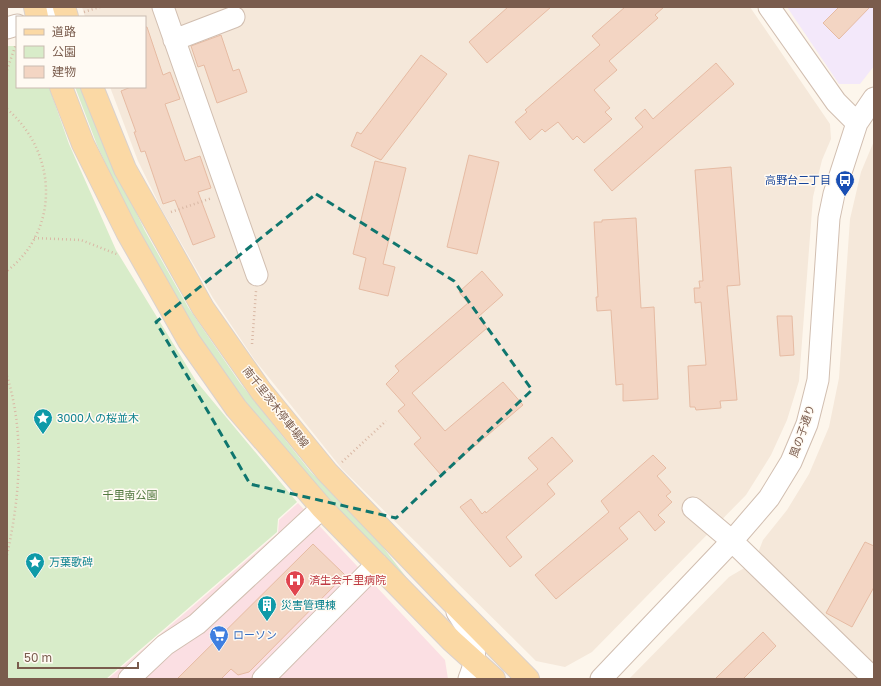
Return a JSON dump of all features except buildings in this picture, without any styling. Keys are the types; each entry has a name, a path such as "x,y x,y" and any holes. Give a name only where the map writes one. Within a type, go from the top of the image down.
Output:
{"main road":[{"path":"61,88 83,144 127,232 189,341 236,408 322,508 452,641 469,673 494,679"},
{"name":"南千里茨木停車場線","path":"92,88 125,169 203,308 261,391 328,472 444,594 528,679"}],"street":[{"path":"163,7 257,275"},
{"path":"769,7 836,102 857,123"},
{"path":"49,16 68,12"},
{"path":"174,40 234,17"},
{"name":"風の子通り","path":"601,679 732,541 769,498 791,462 807,424 818,380 829,218 834,194 857,123 874,98"},
{"path":"129,679 165,646 197,624 322,508"},
{"path":"693,508 732,541 874,679"},
{"path":"263,679 377,564"},
{"path":"444,594 466,626 474,643 469,673"}],"path":[{"path":"68,12 100,7"},
{"path":"7,70 16,42"},
{"path":"7,109 20,122 33,139 44,168 46,188 42,219 34,238 24,253 7,271"},
{"path":"169,213 229,192"},
{"path":"34,238 81,240 123,257"},
{"path":"251,348 257,275"},
{"path":"7,376 16,415 19,441 16,512 7,555"},
{"path":"341,463 386,421"}],"highlighted area":[{"path":"316,194 454,281 532,390 396,518 250,484 156,322"}],"shaded area":[{"path":"82,7 750,7 830,124 831,139 822,160 813,197 799,381 787,420 771,455 746,495 592,652 565,667 536,661 342,469 254,359 213,298 162,210 138,161 110,88 146,88 146,16 85,16"},
{"path":"787,7 874,7 874,66 860,84 839,84"},
{"path":"874,141 874,671 758,553 763,540 787,510 809,474 829,427 839,378 850,219 861,172"},
{"name":"済生会千里病院","path":"298,503 445,660 448,679 108,679 278,533 279,520"},
{"path":"746,567 860,679 629,679 729,577"}],"green space":[{"name":"千里南公園","path":"7,46 16,46 16,88 49,88 69,144 116,250 196,381 297,502 278,519 277,532 106,679 7,679"},
{"path":"75,88 82,88 109,156 145,231 188,307 240,383 310,471 382,546 417,591 337,510 267,431 224,374 173,296 133,222 97,145"}],"place":[{"name":"高野台二丁目","path":"845,197"},
{"name":"3000人の桜並木","path":"43,435"},
{"name":"万葉歌碑","path":"35,579"},
{"name":"済生会千里病院","path":"295,597"},
{"name":"災害管理棟","path":"267,622"},
{"name":"ローソン","path":"219,652"}]}
